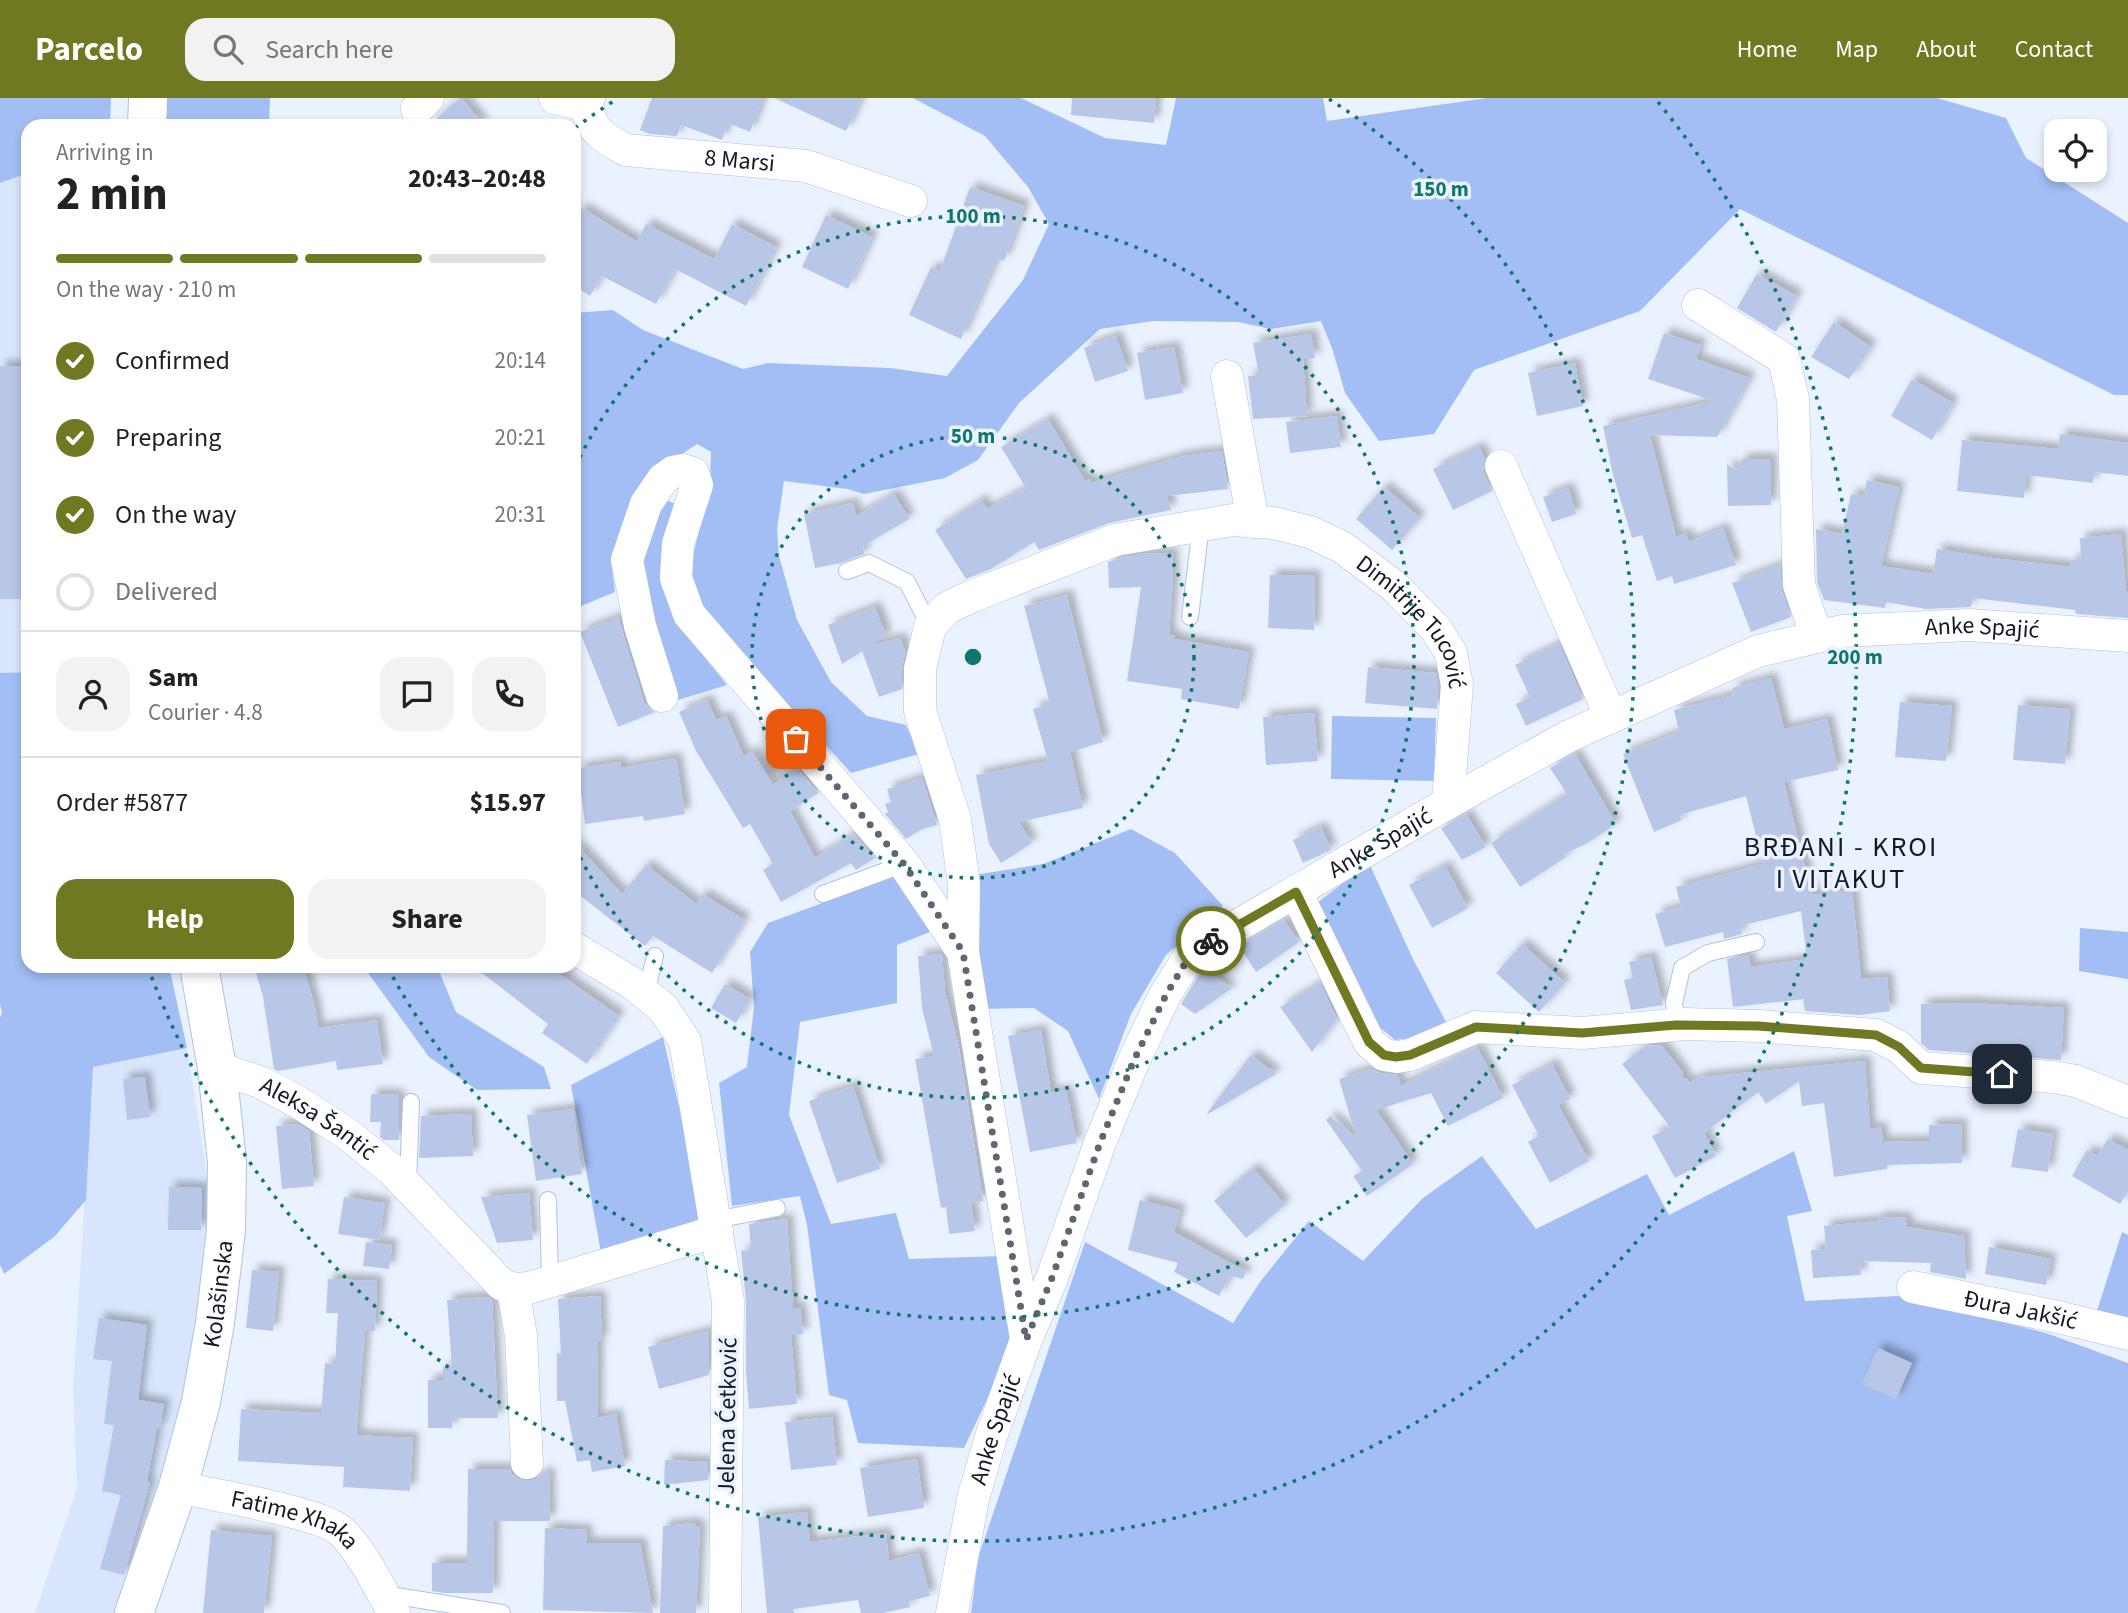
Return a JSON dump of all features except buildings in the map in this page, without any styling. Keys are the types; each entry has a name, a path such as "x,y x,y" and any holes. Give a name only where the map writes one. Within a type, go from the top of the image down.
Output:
{"main road":[{"path":"146,119 148,98"},
{"name":"Kolašinska","path":"134,1613 178,1487 201,1402 215,1323 226,1230 228,1162 217,1068 200,973"}],"street":[{"name":"8 Marsi","path":"555,98 588,102 593,128 606,140 626,150 806,166 911,201"},
{"path":"1698,305 1784,359 1793,399 1799,585 1817,637"},
{"path":"1227,376 1253,522"},
{"path":"1501,466 1611,717"},
{"path":"662,696 640,626 626,560 646,504 663,479 673,472 683,470 693,473 697,485 678,544 676,578 689,614 904,864 963,952"},
{"name":"Dimitrije Tucović","path":"930,627 947,608 970,597 1115,541 1233,520 1274,523 1310,532 1342,547 1395,587 1436,629 1451,653 1457,685 1447,803"},
{"name":"Anke Spajić","path":"951,1613 973,1499 991,1437 1026,1340 1134,1060 1166,995 1192,952 1447,803 1569,736 1758,651 1842,631 1969,625 2128,636"},
{"path":"930,627 920,669 920,711 955,819 964,884 963,952 1026,1340"},
{"path":"1296,892 1369,1042 1384,1055 1410,1055 1476,1027 1582,1033 1676,1025 1758,1026 1876,1035 1899,1047 1921,1068 2053,1077 2076,1081 2128,1102"},
{"name":"Jelena Ćetković","path":"581,952 632,984 663,1008 685,1041 728,1301 724,1613"},
{"name":"Aleksa Šantić","path":"217,1068 260,1082 317,1114 355,1140 392,1170 501,1284 513,1289"},
{"path":"527,1463 521,1336 513,1289 550,1281 716,1225"},
{"name":"Ðura Jakšić","path":"1913,1287 2128,1334"},
{"name":"Fatime Xhaka","path":"178,1487 316,1517 340,1530 355,1548 388,1604"}],"lane":[{"path":"1189,617 1201,525"},
{"path":"847,571 869,563 907,582 930,627"},
{"path":"823,894 904,864"},
{"path":"1676,1025 1674,1003 1682,968 1708,953 1756,942"},
{"path":"646,994 656,956"},
{"name":"Aleksa Šantić","path":"408,1187 411,1102"},
{"path":"548,1200 550,1281"},
{"path":"716,1225 777,1208"},
{"name":"Fatime Xhaka","path":"388,1604 502,1613"}],"shaded area":[{"path":"0,98 111,98 110,119 21,119 21,175 0,183"},
{"path":"167,98 270,98 269,119 166,119"},
{"path":"913,98 1021,98 1105,138 1166,145 1176,98 1323,98 1327,121 1487,98 1937,98 2006,118 2026,158 2044,169 2044,182 2064,182 2128,223 2128,395 2114,395 1740,209 1640,311 1474,370 1434,434 1379,441 1345,393 1321,321 1271,329 1238,322 1153,321 1100,329 1019,403 978,460 945,478 864,494 847,489 784,481 777,529 779,556 797,620 831,682 867,716 906,725 919,754 851,773 700,607 689,573 710,483 711,452 697,444 658,470 626,516 611,560 615,592 581,606 581,312 613,310 643,330 743,369 768,363 890,368 947,376 1023,280 1049,224 1028,187 985,136"},
{"path":"21,175 21,672 0,673 0,183"},
{"path":"667,500 675,504 685,633 727,685 678,700 640,574 649,521"},
{"path":"21,672 21,973 171,973 187,1048 93,1067 86,1200 54,1237 4,1274 0,1265 0,673"},
{"path":"1332,716 1436,718 1434,781 1331,779"},
{"path":"1131,829 1175,853 1223,906 1166,955 1131,1014 1099,1099 1068,1031 1034,1008 980,1009 974,875 1043,864"},
{"path":"1369,863 1412,957 1446,1022 1413,1038 1395,1040 1372,1021 1313,906"},
{"path":"896,876 930,932 897,945 897,1003 800,1022 789,1115 831,1224 896,1213 909,1259 1001,1256 1012,1334 993,1387 964,1448 858,1443 847,1400 829,1395 807,1225 800,1196 732,1206 719,1083 747,1067 754,1007 750,952 768,923"},
{"path":"2080,928 2128,932 2128,979 2079,971"},
{"path":"368,973 440,973 456,1012 544,1067 551,1089 477,1090 429,1057"},
{"path":"663,1037 705,1222 601,1253 571,1085"},
{"path":"187,1048 205,1162 214,1243 173,1437 123,1613 35,1613 77,1488 73,1388 93,1067"},
{"path":"1794,1151 1812,1211 1787,1216 1805,1301 1898,1296 2046,1333 2128,1363 2128,1613 971,1613 978,1558 1085,1242 1233,1323 1260,1282 1309,1221 1363,1261 1423,1198 1482,1156 1536,1229 1647,1174 1669,1215"},
{"path":"2122,1232 2128,1235 2128,1326 2096,1314"}],"way so far":[{"path":"796,739 904,864 963,952 1026,1340 1134,1060 1166,995 1192,952 1211,941"}],"district":[{"name":"BRĐANI - KROI I VITAKUT","path":"1841,862"}],"route":[{"path":"1211,941 1296,892 1369,1042 1384,1055 1410,1055 1476,1027 1582,1033 1676,1025 1758,1026 1876,1035 1899,1047 1921,1068 2002,1074"}]}
